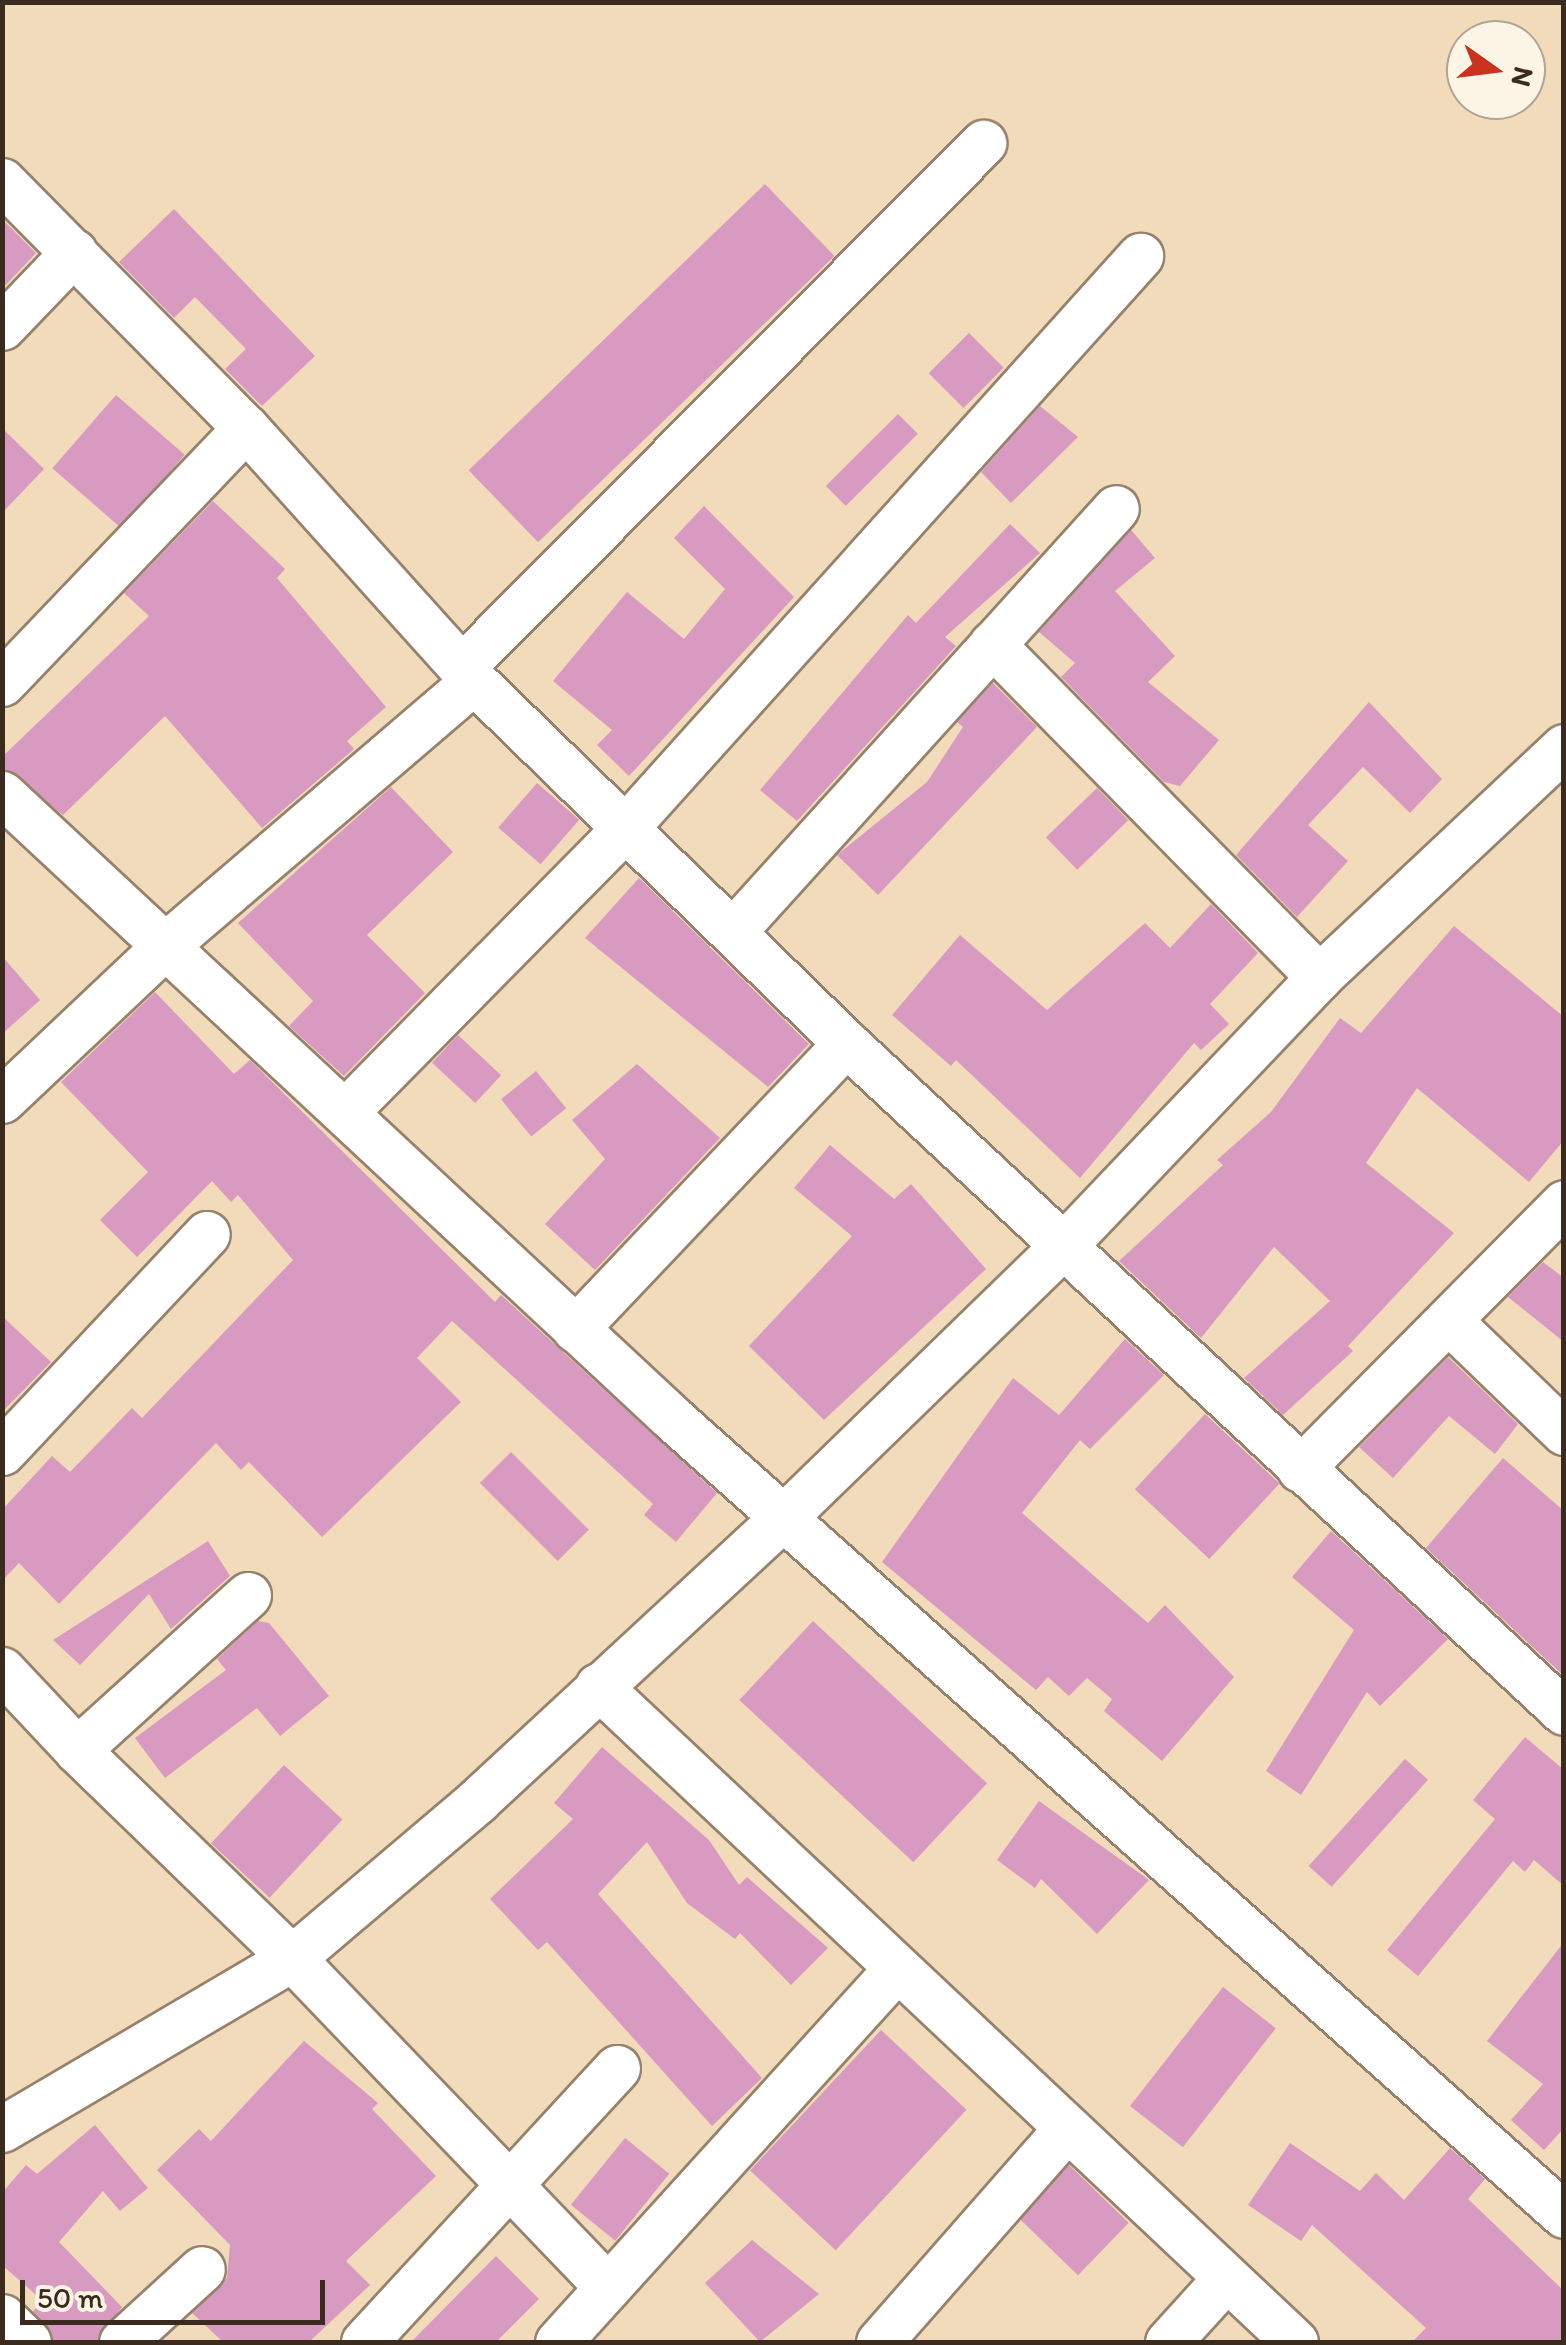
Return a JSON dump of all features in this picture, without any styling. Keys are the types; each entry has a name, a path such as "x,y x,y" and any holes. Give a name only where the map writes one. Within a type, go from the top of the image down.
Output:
{"street":[{"path":"2,1100 167,944 468,673 983,143"},
{"path":"2,182 246,428 468,673 625,828 736,928 846,1042 1068,1241 1300,1468 1564,1712"},
{"path":"2,327 74,252"},
{"path":"348,1109 625,828 1140,256"},
{"path":"2,683 246,428"},
{"path":"736,928 1116,508"},
{"path":"992,644 1319,977"},
{"path":"2,2128 292,1958 786,1515 1068,1241 1319,977 1564,747"},
{"path":"2,794 348,1109 575,1329 1564,2216"},
{"path":"575,1329 846,1042"},
{"path":"1300,1468 1564,1202"},
{"path":"2,1452 207,1234"},
{"path":"1448,1321 1564,1432"},
{"path":"77,1750 248,1596"},
{"path":"2,1670 77,1750 292,1958 608,2287"},
{"path":"598,1686 894,1972 1295,2342"},
{"path":"558,2342 894,1972"},
{"path":"364,2342 515,2187 616,2068"},
{"path":"879,2342 1064,2130"},
{"path":"122,2342 202,2269"},
{"path":"1168,2342 1226,2278"},
{"path":"2,2317 28,2342"}],"building":[{"path":"765,184 834,256 538,542 469,470"},
{"path":"174,209 315,356 262,406 225,369 246,349 195,297 174,318 119,262"},
{"path":"2,219 36,253 2,289"},
{"path":"969,333 1004,368 963,408 929,373"},
{"path":"116,395 185,455 121,528 52,468"},
{"path":"1040,406 1078,437 1011,503 981,472"},
{"path":"898,414 918,434 846,506 826,486"},
{"path":"2,428 44,469 2,513"},
{"path":"213,501 285,569 277,578 386,707 347,741 354,749 262,828 165,716 63,815 2,768 2,757 149,616 124,593"},
{"path":"704,506 794,597 629,776 597,745 612,730 553,681 627,592 684,639 725,589 674,538"},
{"path":"1010,524 1040,553 945,637 956,646 797,821 760,790 908,615 916,623"},
{"path":"1131,530 1155,558 1115,591 1175,656 1148,682 1219,740 1180,786 1164,782 1061,677 1075,663 1039,632"},
{"path":"993,683 1037,727 878,895 837,855 927,782 963,727 957,722"},
{"path":"1369,702 1442,779 1410,813 1363,767 1308,825 1348,861 1297,917 1236,855"},
{"path":"537,783 579,820 541,864 498,828"},
{"path":"391,787 453,852 367,935 425,993 344,1076 289,1026 313,1001 238,923"},
{"path":"1097,788 1128,820 1077,870 1046,837"},
{"path":"639,878 809,1044 768,1087 585,938"},
{"path":"1211,904 1258,953 1210,1004 1229,1024 1201,1050 1194,1043 1080,1178 956,1060 951,1066 892,1015 960,935 1047,1010 1145,923 1170,948"},
{"path":"1454,926 1564,1017 1564,1140 1529,1182 1417,1088 1366,1163 1454,1233 1348,1346 1353,1351 1283,1415 1244,1378 1330,1301 1274,1247 1201,1338 1119,1261 1223,1165 1217,1160 1271,1112 1340,1018 1361,1033"},
{"path":"2,956 40,1000 2,1034"},
{"path":"155,992 234,1074 250,1060 495,1302 501,1295 717,1493 676,1542 644,1515 653,1504 452,1321 417,1358 461,1402 322,1537 249,1462 241,1470 216,1443 59,1604 19,1563 2,1581 2,1510 52,1456 70,1472 132,1408 142,1418 293,1260 238,1195 231,1202 212,1181 137,1257 100,1220 148,1172 61,1082"},
{"path":"458,1035 501,1075 475,1103 432,1063"},
{"path":"637,1064 720,1138 595,1270 545,1224 605,1159 572,1120"},
{"path":"536,1071 566,1108 531,1137 501,1099"},
{"path":"830,1145 894,1199 911,1184 986,1269 824,1420 749,1346 852,1236 794,1188"},
{"path":"1543,1262 1564,1278 1564,1342 1508,1297"},
{"path":"2,1316 51,1362 2,1412"},
{"path":"1125,1339 1164,1375 1090,1449 1080,1440 1022,1513 1148,1623 1165,1605 1234,1677 1162,1761 1104,1711 1112,1699 1087,1678 1069,1696 1048,1677 1036,1690 882,1562 1013,1378 1059,1415"},
{"path":"1448,1357 1518,1424 1495,1454 1449,1416 1393,1478 1359,1447"},
{"path":"1205,1414 1280,1484 1209,1559 1135,1489"},
{"path":"511,1452 589,1530 558,1561 480,1483"},
{"path":"1503,1458 1564,1511 1564,1676 1426,1548"},
{"path":"1331,1531 1448,1639 1380,1706 1367,1692 1301,1795 1266,1771 1354,1630 1292,1577"},
{"path":"208,1541 230,1576 171,1629 149,1594 80,1665 53,1640"},
{"path":"258,1621 269,1623 329,1696 280,1736 257,1708 165,1778 135,1738 226,1670 217,1659"},
{"path":"813,1621 987,1783 913,1862 739,1700"},
{"path":"1525,1737 1564,1770 1564,1886 1534,1860 1525,1872 1513,1861 1418,1976 1387,1950 1495,1819 1473,1800"},
{"path":"602,1747 709,1840 739,1885 747,1877 828,1948 791,1985 740,1933 735,1939 687,1903 647,1842 598,1894 762,2078 712,2126 547,1942 538,1950 490,1899 573,1819 554,1803"},
{"path":"1405,1759 1428,1780 1332,1887 1309,1866"},
{"path":"284,1765 343,1820 270,1898 211,1843"},
{"path":"1039,1801 1149,1880 1097,1934 1041,1879 1035,1888 997,1860"},
{"path":"1564,1942 1564,2128 1544,2150 1511,2120 1543,2084 1487,2041"},
{"path":"1223,1987 1276,2028 1183,2147 1130,2106"},
{"path":"881,2030 967,2110 836,2250 750,2170"},
{"path":"304,2041 378,2103 372,2109 436,2176 346,2261 370,2285 309,2342 223,2342 192,2313 227,2278 230,2245 157,2170 199,2129 211,2141"},
{"path":"95,2125 148,2188 120,2211 103,2191 59,2242 122,2307 96,2342 54,2342 33,2311 43,2301 2,2265 2,2193 26,2165 37,2174"},
{"path":"625,2138 669,2174 615,2241 571,2205"},
{"path":"1290,2143 1360,2191 1376,2173 1404,2200 1450,2148 1485,2179 1468,2199 1564,2291 1564,2342 1412,2342 1426,2328 1312,2225 1301,2241 1248,2205"},
{"path":"1069,2165 1129,2223 1078,2275 1018,2218"},
{"path":"752,2240 819,2294 760,2342 705,2283"},
{"path":"496,2256 539,2299 496,2342 411,2342"}]}
